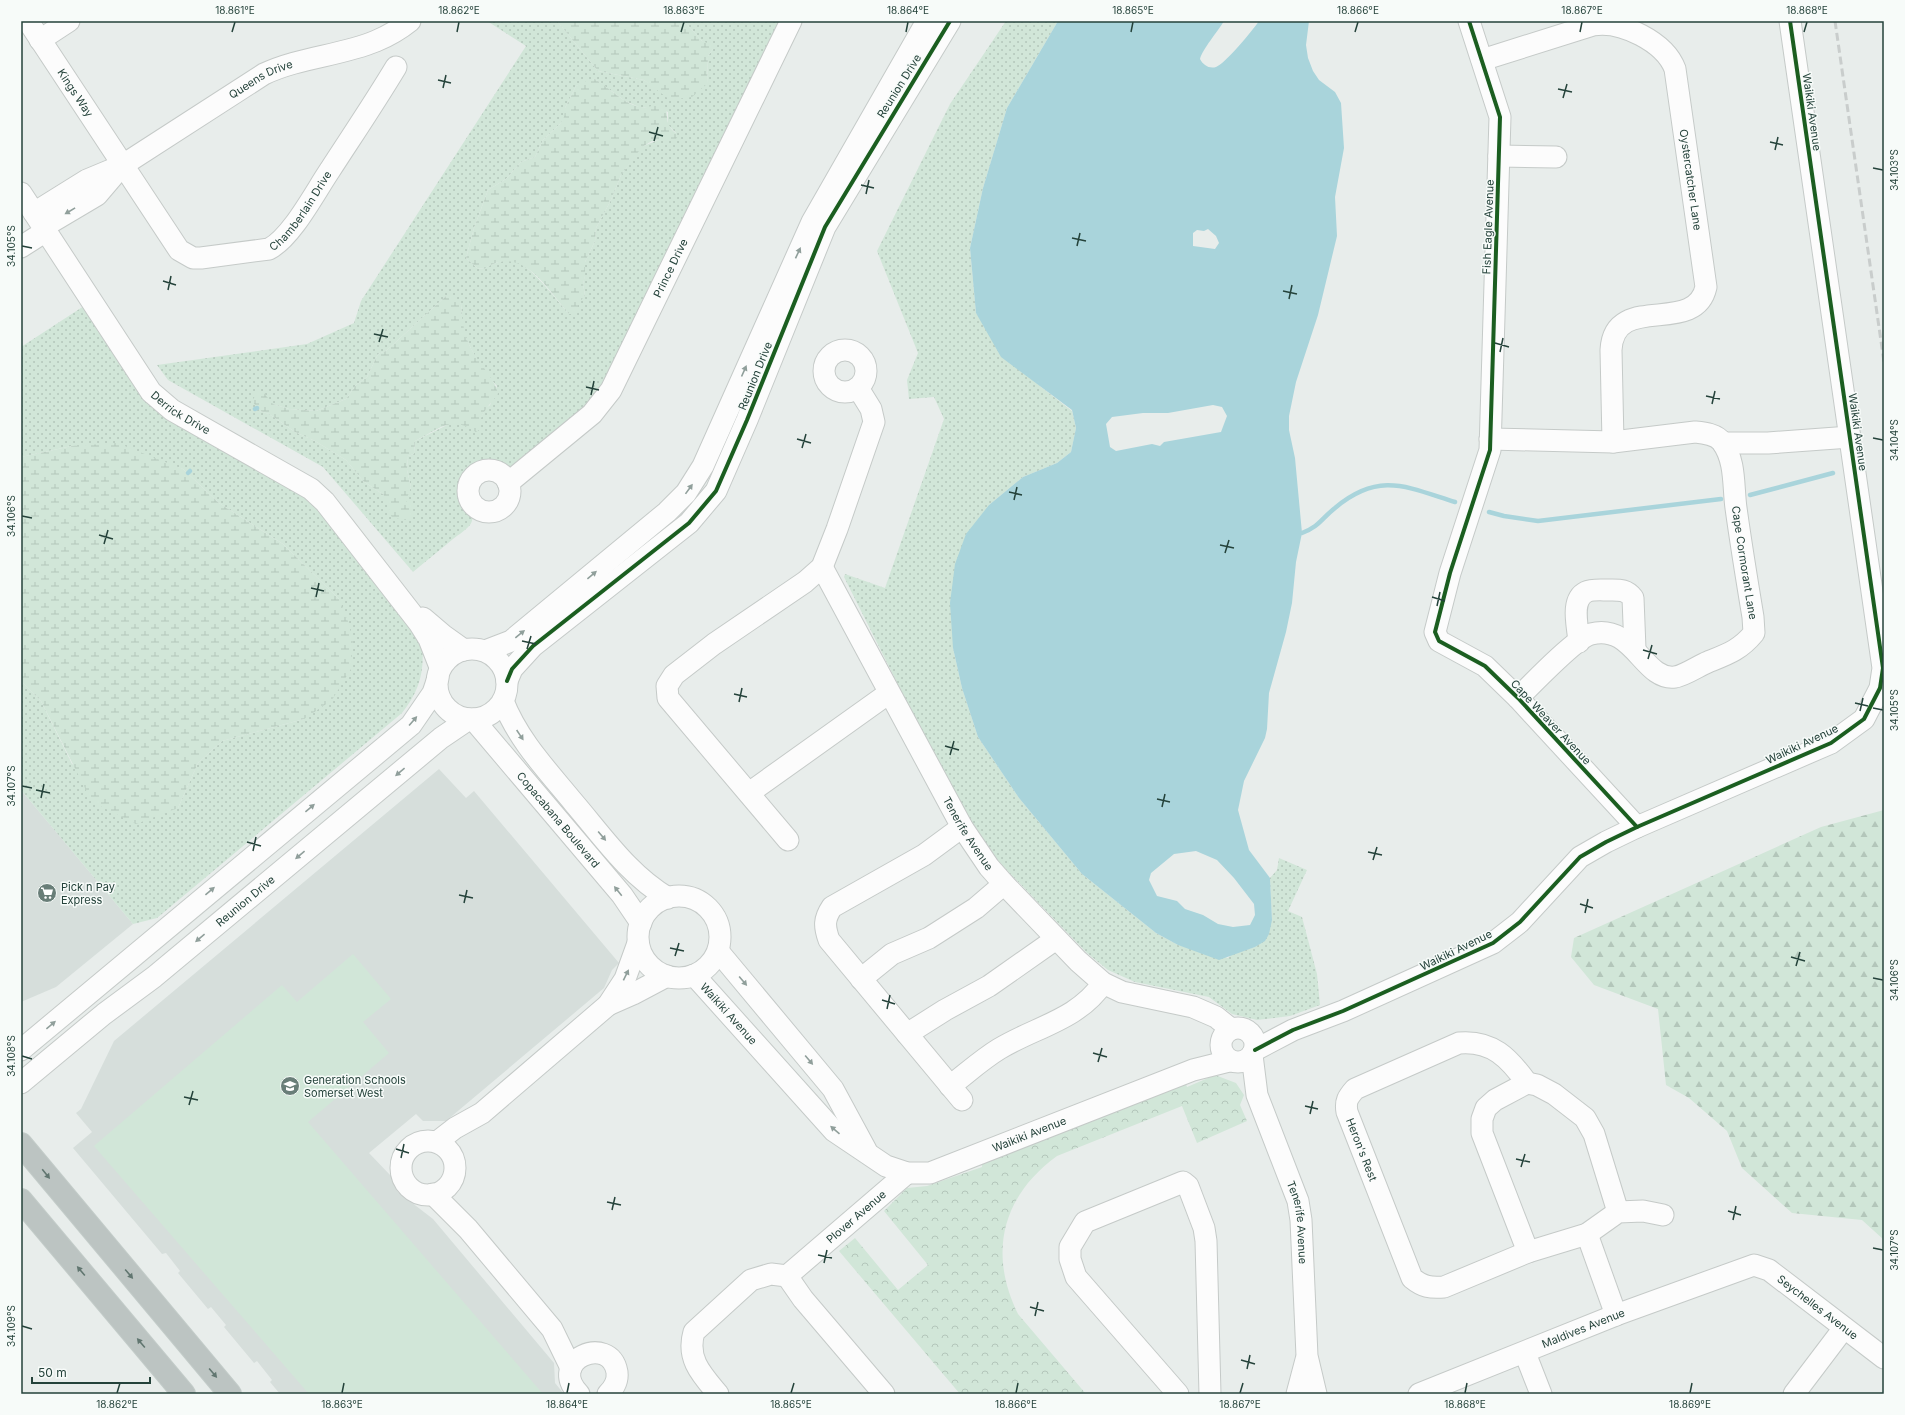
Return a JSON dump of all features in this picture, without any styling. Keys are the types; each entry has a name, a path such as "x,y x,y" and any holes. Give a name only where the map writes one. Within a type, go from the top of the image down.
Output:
{"highway":[{"path":"21,1144 230,1394"},
{"path":"21,1200 184,1394"}],"street":[{"name":"Kings Way","path":"28,21 123,165"},
{"path":"40,40 69,21"},
{"name":"Queens Drive","path":"21,248 41,224 97,195 123,165 264,74 284,65 341,52 376,41 410,21"},
{"name":"Prince Drive","path":"508,483 592,414 611,390 791,21"},
{"name":"Reunion Drive","path":"485,651 511,641 667,512 686,493 703,466 812,222 927,21"},
{"name":"Reunion Drive","path":"505,691 512,669 533,646 689,523 716,491 747,420 825,227 950,21"},
{"name":"Fish Eagle Avenue","path":"1469,21 1500,117 1490,439"},
{"name":"Waikiki Avenue","path":"694,975 834,1131 886,1166 907,1173 930,1173 1193,1070 1237,1047 1293,1030 1342,1011 1493,943 1520,922 1580,857 1636,827 1831,743 1864,719 1872,707 1880,688 1883,668 1790,21"},
{"name":"Oystercatcher Lane","path":"1482,60 1593,25 1609,23 1626,28 1658,45 1670,56 1675,69 1706,287 1702,299 1688,310 1633,318 1621,325 1616,330 1611,343 1613,442"},
{"name":"Chamberlain Drive","path":"123,165 178,250 186,255 201,258 269,248 277,245 286,236 396,68"},
{"path":"1499,156 1556,158"},
{"name":"Derrick Drive","path":"21,193 152,392 172,410 311,488 325,502 389,583 426,633 439,672"},
{"path":"788,840 668,698 668,686 670,678 680,670 714,644 805,582 822,567 837,529 874,422 871,409 858,388"},
{"path":"1490,439 1613,442 1695,432 1708,434 1718,438 1723,443 1768,443 1850,437"},
{"name":"Cape Weaver Avenue","path":"1490,439 1490,450 1450,573 1435,632 1439,641 1485,666 1518,698 1636,827"},
{"name":"Cape Cormorant Lane","path":"1518,698 1589,634 1605,632 1621,637 1635,649 1652,668 1664,675 1676,677 1745,645 1754,634 1753,617 1736,506 1733,473 1723,443"},
{"name":"Tenerife Avenue","path":"822,567 962,827 989,867 1056,939 1103,983 1122,992 1184,1005 1200,1011 1237,1047 1298,1201 1300,1213 1307,1356 1316,1394"},
{"name":"Derrick Drive","path":"389,583 433,627 464,650"},
{"path":"1579,642 1576,608 1579,598 1585,592 1591,590 1624,590 1633,598 1635,649"},
{"path":"21,1050 410,725 433,693 439,672 451,656 464,650 485,651 498,660 504,670 505,691 491,713 471,719 453,713 444,704 438,693 439,672"},
{"name":"Copacabana Boulevard","path":"505,691 516,729 525,743 635,875 651,888 668,898"},
{"path":"749,793 889,693"},
{"name":"Reunion Drive","path":"21,1083 104,1014 154,977 441,738 471,719"},
{"name":"Copacabana Boulevard","path":"471,719 622,895 639,933"},
{"path":"962,827 924,855 832,907 825,917 824,927 829,940 956,1093 999,1049 1079,1009 1095,995 1103,983"},
{"path":"861,978 892,954 929,938 976,908 1004,884"},
{"path":"437,1142 455,1128 482,1113 608,1005 625,979 639,933 652,907 668,898 676,896 690,897 702,903 712,912 718,924 721,938 718,951 711,963 701,973 688,978 674,978 661,975 650,967 642,956 639,933"},
{"path":"907,1034 945,1010 989,986 1056,939"},
{"name":"Waikiki Avenue","path":"718,951 833,1089 867,1152"},
{"path":"608,1005 667,976"},
{"name":"Heron's Rest","path":"1527,1083 1506,1057 1488,1046 1472,1042 1459,1043 1355,1089 1348,1096 1345,1104 1412,1278 1420,1285 1430,1288 1444,1287 1528,1252 1587,1234 1618,1212"},
{"path":"1528,1252 1482,1133 1482,1119 1486,1108 1495,1100 1527,1083 1537,1085 1554,1094 1585,1118 1596,1141 1618,1212 1643,1211 1662,1214"},
{"path":"468,1229 453,1170 450,1153 437,1142 420,1142 412,1146 403,1157 401,1170 408,1186 420,1193 433,1194 441,1191 453,1170 462,1144 482,1113"},
{"name":"Plover Avenue","path":"787,1276 907,1173"},
{"path":"1178,1394 1076,1277 1070,1259 1070,1247 1075,1235 1085,1222 1182,1182 1188,1186 1204,1228 1206,1242 1210,1394"},
{"path":"433,1194 440,1203 468,1229 552,1329 571,1368 571,1382 578,1394"},
{"path":"1587,1234 1616,1314"},
{"name":"Maldives Avenue","path":"1419,1394 1525,1353 1616,1314 1748,1265"},
{"name":"Seychelles Avenue","path":"1748,1265 1759,1265 1770,1270 1884,1358"},
{"path":"718,1394 698,1370 692,1358 692,1340 694,1332 751,1280 771,1274 787,1276 803,1299 884,1394"},
{"path":"1794,1394 1844,1328"},
{"path":"552,1329 587,1353"},
{"path":"571,1368 577,1358 587,1353 602,1354 612,1361 617,1372 614,1391"},
{"path":"1525,1353 1541,1394"},
{"name":"Tenerife Avenue","path":"1297,1394 1307,1356"},
{"path":"1304,1394 1316,1394"}],"shaded area":[{"name":"Generation Schools Somerset West","path":"439,769 466,798 474,791 619,963 612,970 604,988 446,1121 423,1121 416,1114 369,1153 391,1176 398,1192 433,1219 554,1363 555,1383 564,1394 280,1394 270,1382 272,1380 257,1361 254,1363 224,1327 226,1325 211,1307 208,1309 178,1273 180,1271 166,1253 162,1254 73,1148 92,1132 76,1113 81,1109 114,1041"},
{"path":"21,790 133,924 56,987 21,1002"}],"green space":[{"path":"487,21 557,21 598,71 644,80 656,88 707,84 708,56 713,49 702,41 684,21 783,21 598,395 509,472 499,466 487,465 482,466 472,472 466,480 464,487 464,494 472,513 470,525 413,572 323,467 168,380 157,365 307,344 354,323 361,301 526,46","holes":["595,79 625,101 639,107 652,107 668,112 668,125 676,133 641,147 621,175 611,200 596,228 595,241 585,262 583,284 585,295 569,314 535,275 520,263 513,261 501,261 483,269 477,268 466,258 474,228 488,190 506,179 521,162 535,157 543,140 560,124 565,117 565,108 576,86","446,296 461,304 462,327 466,337 481,367 497,386 490,405 486,408 479,421 479,430 465,424 451,423 415,441 414,454 408,456 407,470 411,487 405,501 384,495 363,481 346,460 315,441 295,432 269,414 260,411 273,404 289,409 316,411 346,399 356,385 367,377 378,354 386,351"]},
{"path":"557,21 684,21 702,41 713,45 713,49 708,56 707,84 692,97 670,100 644,80 598,71"},
{"path":"1006,21 1058,21 1007,108 983,188 970,248 976,313 1041,387 1072,411 1076,428 1071,452 1057,463 1023,477 989,505 953,648 962,688 978,737 1019,798 1082,874 1156,933 1178,945 1228,958 1232,954 1255,947 1272,920 1270,878 1277,870 1279,858 1307,870 1288,911 1302,917 1317,974 1320,1005 1290,1016 1257,1020 1232,1014 1209,997 1135,982 1108,970 1087,953 999,862 953,794 844,577 845,574 885,588 944,419 934,397 909,399 907,380 918,353 877,251 950,104"},
{"path":"595,79 633,105 649,107 657,103 664,107 669,125 678,136 676,139 652,141 642,147 621,175 611,200 596,228 595,241 585,262 585,276 583,284 585,295 578,305 577,314 569,314 542,282 522,265 510,262 498,262 484,269 477,268 466,258 474,228 488,190 506,179 521,162 535,157 543,140 560,124 564,117 565,108 576,86 586,81"},
{"path":"446,296 453,297 461,304 467,341 494,383 498,394 488,406 479,424 479,430 476,432 467,427 452,424 438,428 415,441 414,454 408,456 407,470 411,487 406,501 411,504 413,513 406,520 393,518 388,513 390,507 383,500 384,495 363,481 346,460 315,441 295,432 269,414 260,411 252,401 257,393 263,392 273,404 289,409 316,411 346,399 356,385 367,377 378,354 386,351"},
{"path":"84,306 142,395 303,496 315,506 422,644 423,654 420,681 413,697 402,713 157,918 133,924 21,790 21,681 41,701 72,764 178,808 198,763 222,741 304,719 339,599 283,544 219,503 183,469 161,462 72,446 21,457 21,347"},
{"path":"117,443 183,469 219,503 283,544 339,599 347,618 353,640 351,669 332,700 304,719 222,741 198,763 178,808 136,824 92,802 41,701 21,681 21,457 72,446"},
{"path":"1884,810 1884,1240 1862,1220 1792,1213 1742,1168 1727,1131 1689,1098 1666,1085 1658,1009 1594,985 1571,957 1574,938 1821,827"},
{"path":"353,954 391,999 363,1022 389,1053 308,1122 543,1394 309,1394 94,1146 282,985 297,1002"},
{"path":"1215,1075 1236,1083 1244,1095 1240,1105 1247,1121 1197,1143 1182,1106 1057,1156 1038,1172 1023,1189 1013,1207 1006,1227 1003,1248 1004,1269 1009,1291 1018,1314 1086,1394 960,1394 839,1251 855,1238 898,1290 928,1265 884,1211 907,1188 927,1186 982,1167 982,1162 1185,1081 1187,1087"}],"water":[{"path":"1058,21 1224,21 1201,55 1200,59 1206,66 1216,67 1232,54 1259,21 1309,21 1306,45 1308,58 1313,71 1319,80 1335,92 1341,103 1344,148 1335,197 1337,236 1318,315 1296,382 1289,416 1289,430 1295,458 1302,533 1296,562 1292,603 1286,632 1269,693 1265,738 1244,781 1238,810 1249,850 1270,878 1272,920 1269,934 1265,941 1255,947 1219,960 1178,945 1156,933 1082,874 1019,798 978,737 962,688 953,648 950,603 955,564 966,534 989,505 1023,477 1057,463 1071,452 1076,428 1072,410 1001,357 976,313 970,248 983,188 1007,108","holes":["1208,229 1216,236 1219,243 1215,249 1193,246 1193,233 1197,230 1204,231","1213,405 1222,407 1227,416 1221,432 1164,442 1160,446 1152,444 1116,451 1110,447 1106,424 1112,417 1143,413 1168,413","1196,851 1217,860 1234,878 1254,904 1255,915 1250,925 1233,927 1218,924 1203,915 1185,909 1177,901 1157,896 1149,880 1151,873 1174,854"]}],"waterway":[{"path":"1750,495 1833,473"},
{"path":"1302,533 1317,525 1335,508 1351,497 1366,489 1380,486 1408,488 1455,502"},
{"path":"1489,512 1504,516 1538,521 1721,499"}],"railway":[{"path":"1835,21 1884,362"}],"cycle path":[{"path":"507,681 512,669 533,646 689,523 716,491 747,420 825,227 950,21"},
{"path":"1469,21 1500,117 1490,450 1450,573 1435,632 1439,641 1485,666 1518,698 1637,827"},
{"path":"1255,1050 1293,1030 1343,1011 1493,943 1520,922 1580,857 1637,827 1831,743 1864,719 1880,688 1883,668 1790,21"}],"place":[{"name":"Pick n Pay Express","path":"47,893"},
{"name":"Generation Schools Somerset West","path":"290,1086"}]}
